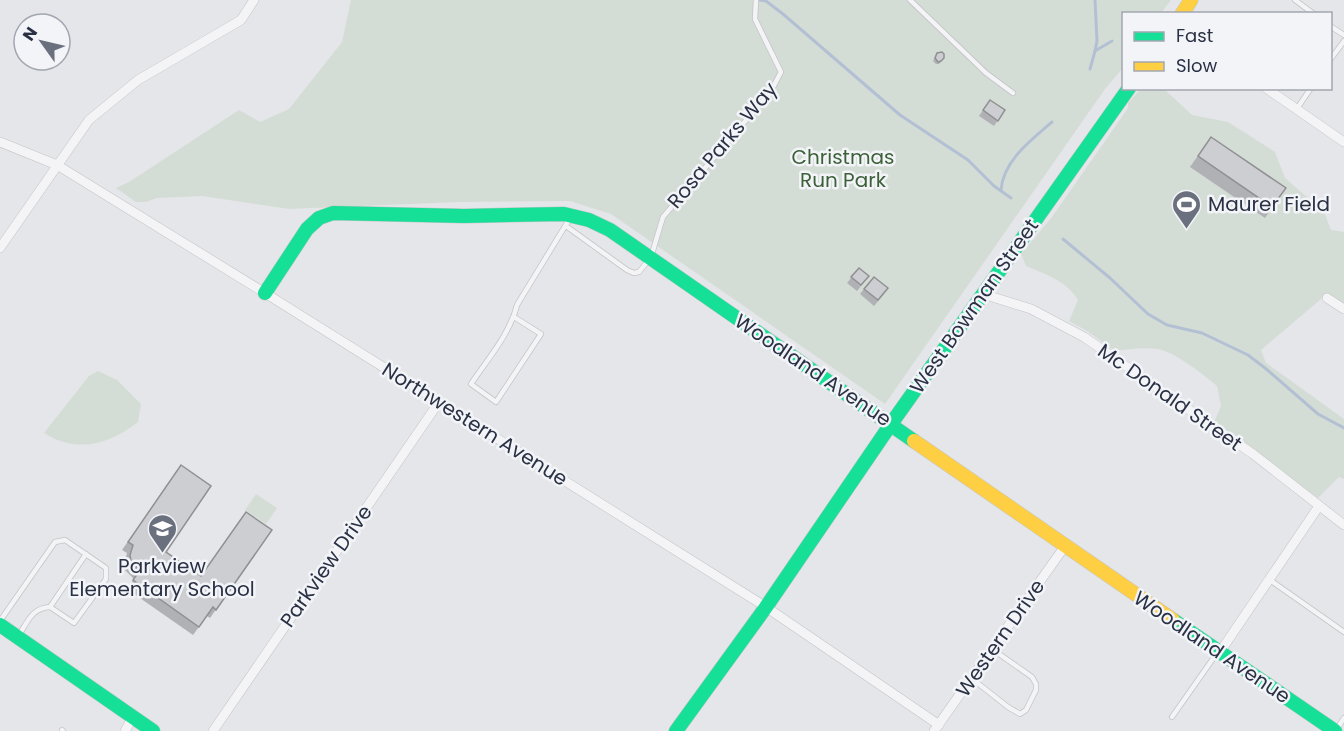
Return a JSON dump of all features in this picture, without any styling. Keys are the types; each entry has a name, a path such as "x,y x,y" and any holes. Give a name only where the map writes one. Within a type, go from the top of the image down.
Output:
{"street":[{"path":"0,248 89,120 138,80 242,20 254,0"},
{"name":"West Bowman Street","path":"676,731 766,608 891,424 1128,90"},
{"path":"1269,90 1344,142"},
{"name":"Northwestern Avenue","path":"0,142 57,165 440,402 766,608 937,728"},
{"name":"Woodland Avenue","path":"265,293 307,229 319,218 333,213 464,216 564,214 568,221 589,220 610,230 651,257 721,308 1335,731"},
{"name":"Mc Donald Street","path":"983,294 1031,309 1084,337 1253,454 1344,525"},
{"path":"1327,298 1344,309"},
{"name":"Parkview Drive","path":"213,731 440,402"},
{"path":"1219,652 1319,507"},
{"name":"Western Drive","path":"937,728 1065,546"},
{"path":"0,623 153,731"},
{"path":"125,731 133,716"}],"lane":[{"name":"Rosa Parks Way","path":"651,257 663,217 765,99 781,72 755,19 756,0"},
{"path":"910,0 986,73 1013,93"},
{"path":"1295,0 1311,12"},
{"path":"1332,57 1344,41"},
{"path":"1296,110 1310,90"},
{"path":"514,317 541,334 496,402 471,384 514,317 526,289 568,221 634,273 639,272 651,257"},
{"path":"0,623 55,542 65,540 106,568 106,579 74,623 50,607 41,608 34,613 18,637"},
{"path":"50,607 86,554"},
{"path":"1269,579 1344,632"},
{"path":"971,678 1020,714 1026,710 1036,690 1036,684 1032,677 992,649"},
{"path":"1172,717 1219,652"},
{"path":"1335,731 1344,718"}],"green space":[{"name":"Christmas Run Park","path":"351,0 1171,0 1162,12 1122,12 1122,69 1105,89 885,404 611,214 570,201 458,202 289,209 202,196 157,198 146,202 136,202 116,188 129,182 239,110 260,122 289,109 342,42"},
{"path":"1140,90 1165,90 1192,115 1228,122 1275,152 1285,178 1324,212 1331,230 1344,232 1344,306 1327,294 1261,350 1266,363 1344,419 1344,479 1339,477 1318,498 1214,422 1221,406 1217,386 1205,376 1180,359 1157,349 1115,351 1069,321 1078,300 1068,288 1055,279 1026,266 1021,254 1052,217 1128,108 1128,103"},
{"path":"98,371 117,380 141,404 138,422 116,436 93,444 69,443 44,433 89,376"},
{"path":"256,494 277,508 266,524 245,510"}],"building":[{"path":"942,52 944,58 938,62 935,58 937,53"},
{"path":"990,100 1005,110 998,121 983,110"},
{"path":"1211,137 1286,188 1272,207 1198,156"},
{"path":"859,268 869,276 861,285 851,277"},
{"path":"874,277 888,288 878,300 864,289"},
{"path":"181,465 211,486 166,552 201,576 246,512 272,530 216,610 213,607 199,627 133,580 140,570 131,561 133,545 128,542"}],"waterway":[{"path":"760,0 766,1 783,14 900,115 968,160 994,186 1011,198"},
{"path":"1095,0 1097,41 1095,51"},
{"path":"1090,69 1095,51 1112,41"},
{"path":"1001,190 1003,179 1012,160 1052,122"},
{"path":"1063,239 1110,278 1148,314 1167,325 1202,333 1248,355 1318,414 1344,428"}],"traffic: fast":[{"path":"676,731 766,607 891,424 1128,90"},
{"path":"265,293 307,229 319,218 333,213 464,216 564,214 589,220 610,230 914,441"},
{"path":"1173,620 1335,731"},
{"path":"0,625 153,731"}],"traffic: slow":[{"path":"1183,12 1191,0"},
{"path":"914,441 1173,620"}],"place":[{"name":"Maurer Field","path":"1187,230"},
{"name":"Parkview Elementary School","path":"162,554"}]}
